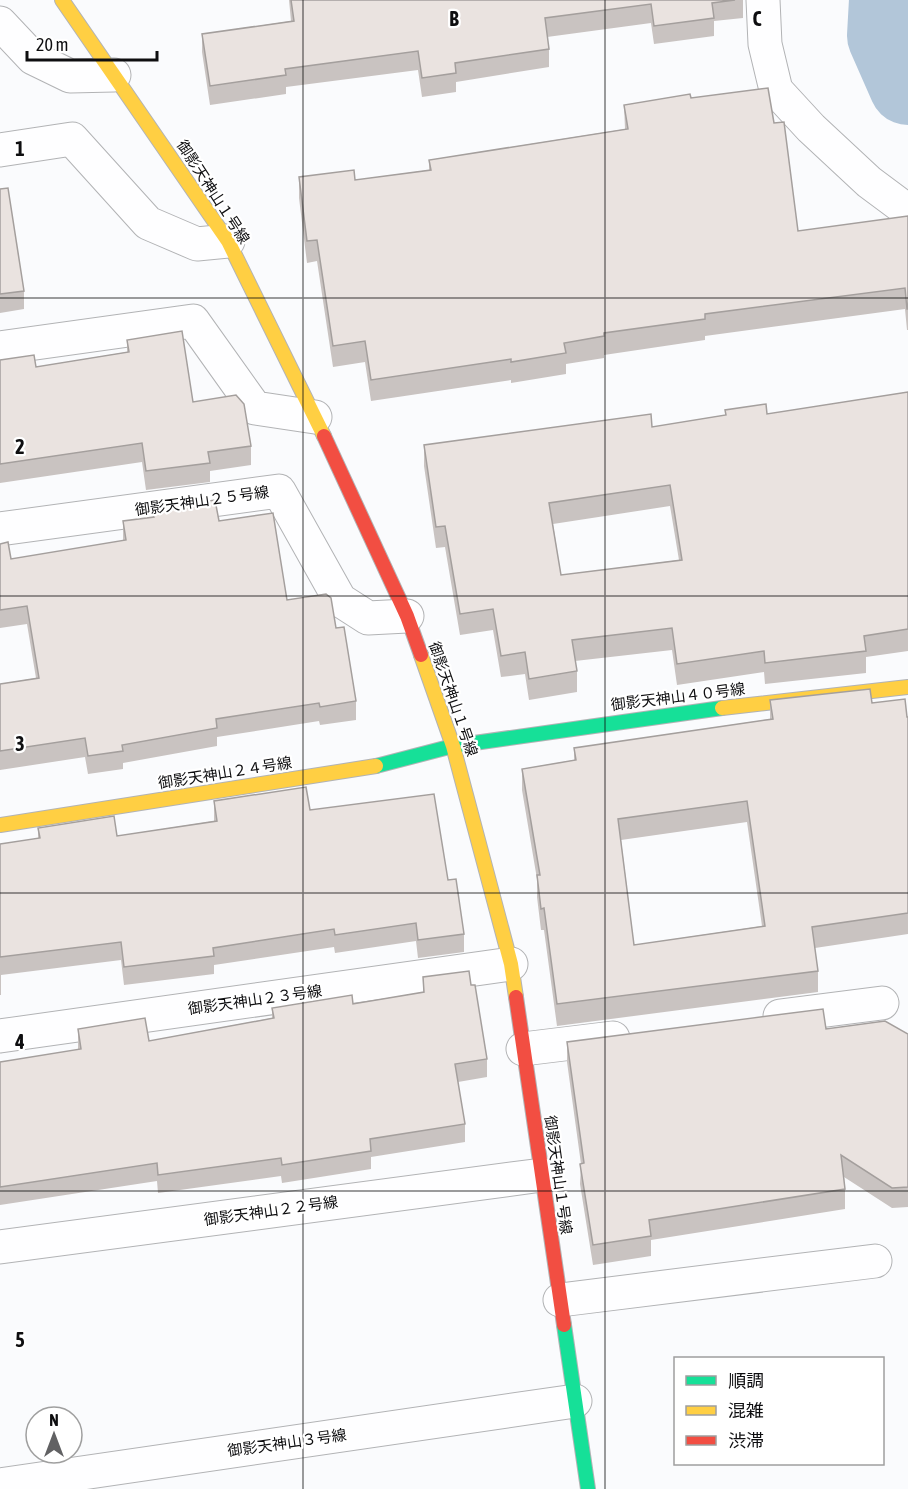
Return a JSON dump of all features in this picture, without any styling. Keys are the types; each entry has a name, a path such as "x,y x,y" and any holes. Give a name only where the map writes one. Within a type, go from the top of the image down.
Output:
{"street":[{"name":"御影天神山１号線","path":"62,0 228,241 315,417 408,616 453,746 511,964 588,1489"},
{"path":"763,0 765,44 776,90 811,128 869,182 908,211"},
{"path":"0,23 33,58 70,76 114,75"},
{"path":"0,150 72,140 148,223 196,244 228,241"},
{"path":"0,348 193,321 255,408 315,417"},
{"name":"御影天神山２５号線","path":"0,529 279,491 340,600 368,618 408,616"},
{"name":"御影天神山４０号線","path":"453,746 685,712 908,687"},
{"name":"御影天神山２４号線","path":"0,825 387,764 453,746"},
{"name":"御影天神山２３号線","path":"0,1036 511,964"},
{"path":"755,1020 882,1003"},
{"path":"523,1049 639,1035"},
{"name":"御影天神山２２号線","path":"0,1247 542,1175"},
{"path":"560,1300 875,1261"},
{"name":"御影天神山３号線","path":"0,1485 574,1401"}],"building":[{"path":"291,0 735,0 712,3 714,18 654,26 651,4 545,18 549,49 455,63 456,73 422,78 418,51 285,69 286,75 210,86 202,34 294,21"},
{"path":"768,88 774,123 784,122 798,231 908,216 908,309 905,288 705,314 705,319 604,333 604,336 564,343 566,353 371,380 365,341 333,346 317,240 307,241 299,177 354,170 355,180 431,170 429,160 628,129 624,105 690,94 691,98"},
{"path":"8,188 24,291 0,294 0,189"},
{"path":"182,331 193,402 236,395 244,404 251,446 208,452 210,463 146,471 142,443 0,464 0,360 34,355 36,367 129,352 127,340"},
{"path":"908,392 908,629 864,636 866,651 765,663 764,651 677,664 672,628 572,640 577,671 529,679 525,652 501,656 493,609 460,614 445,526 436,527 424,445 651,414 652,427 726,415 725,410 766,404 767,414","holes":["670,485 682,560 561,575 549,503"]},
{"path":"215,500 219,521 273,513 287,600 326,594 331,598 336,628 344,627 356,701 320,707 319,703 216,719 217,728 122,745 123,751 88,756 85,738 0,751 0,684 39,678 27,606 0,610 0,544 8,542 11,559 126,540 123,521 154,517 152,509"},
{"path":"870,689 872,703 905,699 908,717 908,913 812,927 818,971 557,1004 544,908 541,909 537,875 540,875 522,769 576,760 574,748 773,719 770,700","holes":["747,801 765,926 634,945 618,819"]},
{"path":"306,787 310,810 434,794 448,880 456,879 464,934 418,940 416,923 335,935 334,929 213,948 214,956 124,967 121,942 0,957 0,844 40,838 38,828 114,816 117,836 217,821 214,801"},
{"path":"469,971 471,985 475,985 487,1059 455,1064 465,1124 370,1139 371,1151 282,1165 281,1158 158,1175 157,1163 0,1187 0,1062 81,1049 78,1029 145,1018 149,1041 274,1018 272,1008 352,995 353,1004 424,992 423,977"},
{"path":"823,1009 826,1029 885,1021 908,1034 908,1187 892,1188 841,1155 845,1189 649,1220 651,1236 593,1245 580,1164 584,1163 567,1042"}],"waterway":[{"path":"888,0 886,36 908,86"}],"traffic: fast":[{"path":"376,766 453,746 722,708"},
{"path":"564,1325 588,1489"}],"traffic: slow":[{"path":"62,0 228,241 324,436"},
{"path":"421,655 453,746 511,964 516,997"},
{"path":"722,708 908,687"},
{"path":"0,825 376,766"}],"traffic: jam":[{"path":"324,436 407,616 421,655"},
{"path":"516,997 564,1325"}]}
